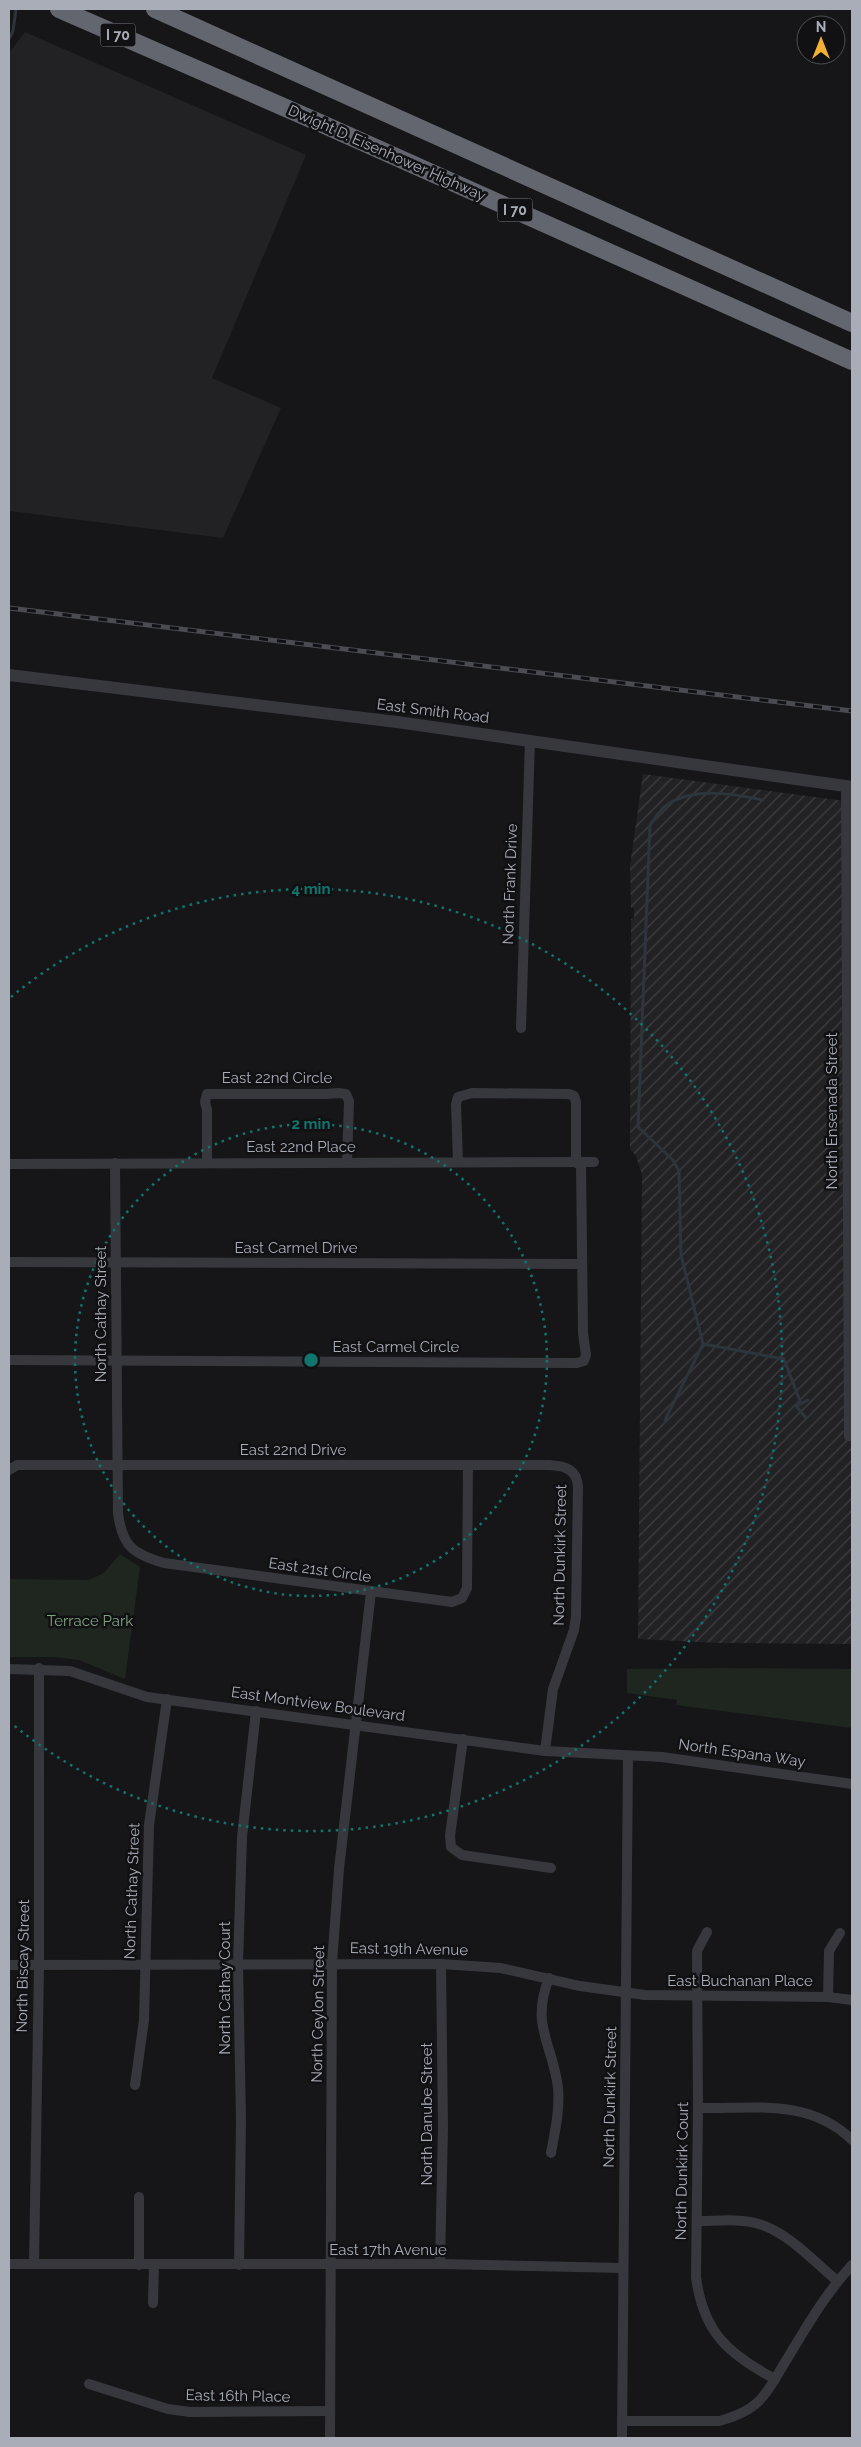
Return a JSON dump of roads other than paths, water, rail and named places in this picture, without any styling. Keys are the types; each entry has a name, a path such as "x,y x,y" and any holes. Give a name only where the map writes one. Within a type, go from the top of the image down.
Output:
{"highway":[{"name":"Dwight D. Eisenhower Highway","path":"58,9 320,123 852,361"},
{"name":"I 70","path":"155,9 852,323"}],"street":[{"name":"East Smith Road","path":"9,675 530,740 849,786"},
{"name":"North Frank Drive","path":"521,1028 530,740"},
{"name":"North Ensenada Street","path":"849,786 851,1436"},
{"name":"East 22nd Circle","path":"207,1162 207,1110 205,1102 208,1094 326,1094 338,1092 346,1094 349,1101 347,1162"},
{"path":"458,1162 456,1104 458,1097 472,1093 562,1094 574,1096 576,1102 579,1163"},
{"name":"East 22nd Place","path":"9,1164 594,1162"},
{"name":"North Cathay Street","path":"115,1163 118,1464"},
{"name":"East Carmel Circle","path":"9,1360 576,1363 584,1360 586,1355 583,1333 579,1163"},
{"name":"East Carmel Drive","path":"9,1262 582,1264"},
{"name":"East 22nd Drive","path":"9,1470 17,1465 118,1464 564,1466 576,1475"},
{"name":"East 21st Circle","path":"118,1464 120,1527 129,1546 139,1555 164,1563 452,1602 462,1598 467,1588 468,1466"},
{"name":"North Dunkirk Street","path":"545,1751 553,1689 574,1630 576,1617 578,1487 576,1475"},
{"name":"North Ceylon Street","path":"330,2438 332,1963 339,1868 372,1592"},
{"name":"East Montview Boulevard","path":"9,1668 39,1668 79,1673 128,1692 167,1699 545,1751 628,1756"},
{"name":"North Biscay Street","path":"34,2264 39,1966 39,1668"},
{"name":"North Cathay Street","path":"135,2085 144,2020 149,1825 167,1699"},
{"name":"North Cathay Court","path":"239,2265 238,1964 242,1837 256,1711"},
{"path":"463,1739 450,1836 451,1847 462,1855 551,1868"},
{"name":"North Dunkirk Street","path":"622,2438 628,1756"},
{"name":"North Espana Way","path":"628,1756 662,1757 852,1784"},
{"name":"North Dunkirk Court","path":"707,1932 697,1951 696,1995 698,2108 696,2277 699,2297 707,2319 726,2347 749,2365 775,2379"},
{"path":"828,1996 829,1951 840,1933"},
{"name":"East 19th Avenue","path":"9,1965 441,1964 502,1968 626,1993"},
{"name":"North Danube Street","path":"440,2264 443,2127 441,1964"},
{"path":"549,1978 541,2012 544,2040 558,2088 558,2112 551,2153"},
{"name":"East Buchanan Place","path":"626,1993 645,1995 828,1996 852,2000"},
{"path":"698,2108 803,2111 833,2124 852,2140"},
{"path":"139,2197 139,2265"},
{"path":"697,2221 744,2221 769,2228 784,2237 837,2281"},
{"name":"East 17th Avenue","path":"9,2264 440,2264 623,2268"},
{"path":"153,2304 154,2265"},
{"path":"622,2422 707,2421 730,2418 758,2402 775,2379 837,2281 852,2265"},
{"name":"East 16th Place","path":"89,2384 168,2409 190,2412 330,2411"}],"waterway":[{"path":"9,39 13,31 16,9"},
{"path":"763,800 715,793 690,795 665,806 650,825 638,1127 673,1160 679,1171 681,1255 703,1344 784,1359 800,1401 796,1406 806,1418"},
{"path":"665,1420 703,1344"},
{"path":"797,1406 808,1400"}],"railway":[{"path":"9,608 852,711"}],"park label":[{"name":"Terrace Park","path":"90,1621"}]}
